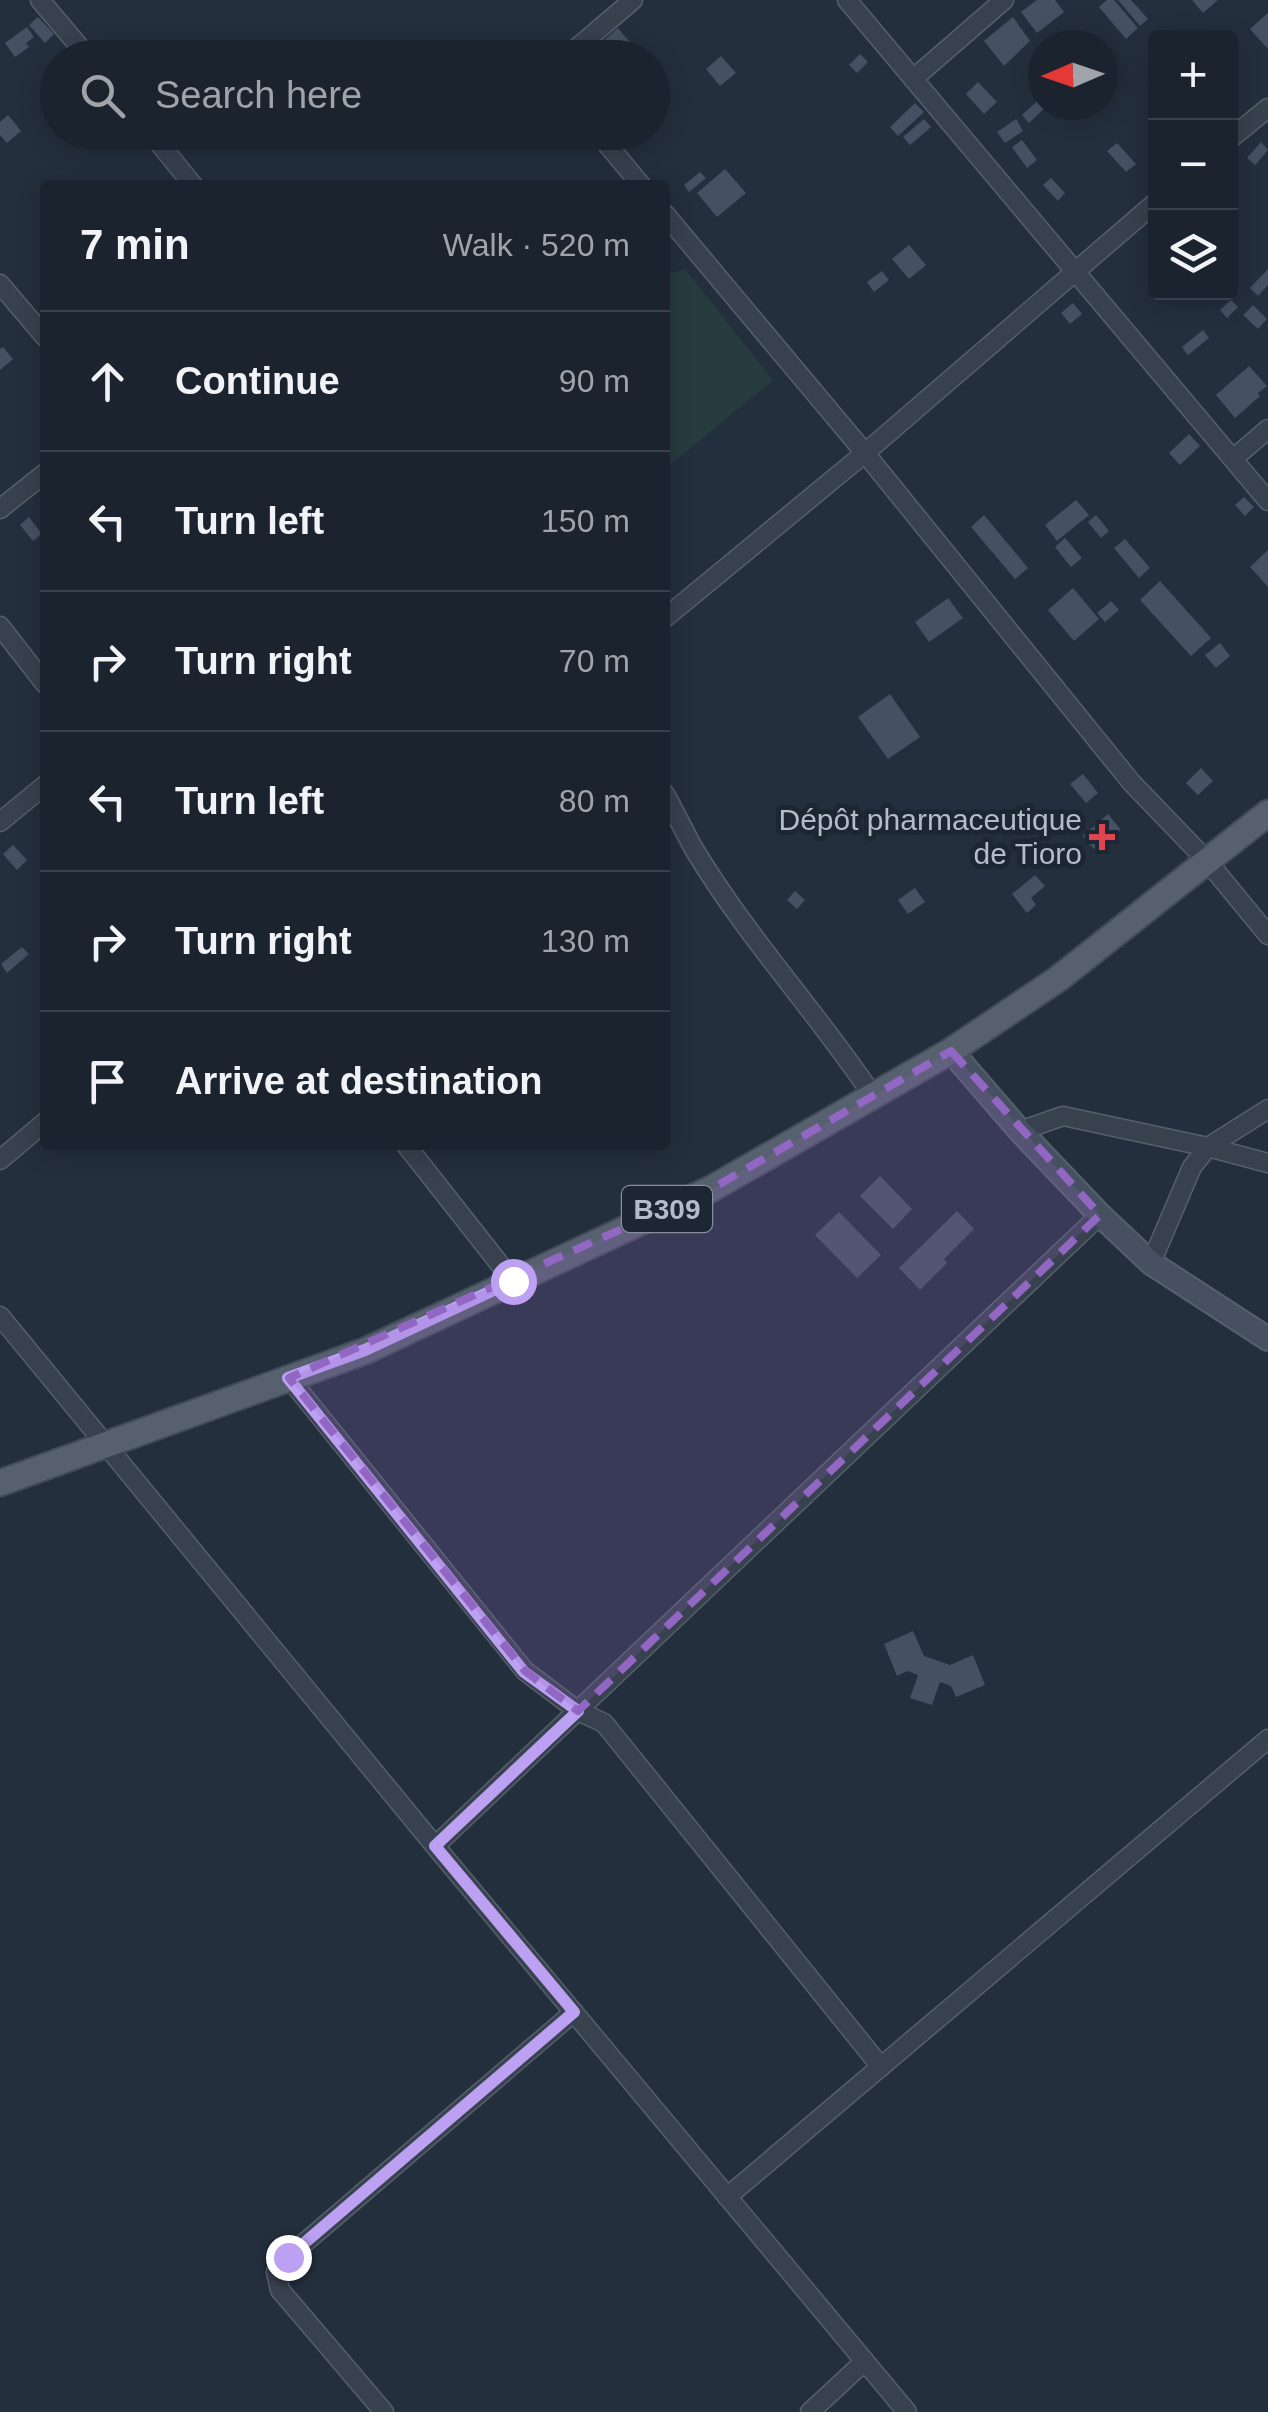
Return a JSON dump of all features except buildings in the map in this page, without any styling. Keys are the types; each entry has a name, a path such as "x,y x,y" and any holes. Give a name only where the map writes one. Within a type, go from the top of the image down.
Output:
{"main road":[{"name":"B309","path":"0,1483 365,1350 711,1189 950,1051 1058,978 1268,813"},
{"path":"950,1051 1020,1131 1150,1262 1268,1339"}],"street":[{"path":"40,0 74,40"},
{"path":"586,40 633,0"},
{"path":"847,0 1268,501"},
{"path":"913,79 1004,0"},
{"path":"1238,132 1268,108"},
{"path":"165,150 189,180"},
{"path":"612,150 637,180"},
{"path":"670,614 865,453 1148,209"},
{"path":"670,220 1131,782 1208,862 1268,935"},
{"path":"0,284 40,331"},
{"path":"1232,459 1268,429"},
{"path":"0,510 40,477"},
{"path":"0,626 40,678"},
{"path":"0,822 40,788"},
{"path":"670,803 736,912 873,1096"},
{"path":"1150,1262 1192,1167 1208,1147 1268,1108"},
{"path":"1020,1131 1063,1116 1268,1163"},
{"path":"0,1160 40,1126"},
{"path":"410,1150 513,1281"},
{"path":"435,1846 1100,1215"},
{"path":"0,1316 435,1846 908,2412"},
{"path":"288,1378 524,1672 578,1711 604,1723 881,2067"},
{"path":"727,2197 1268,1739"},
{"path":"384,2412 280,2290 276,2272 288,2257 574,2012"},
{"path":"810,2412 864,2362"}],"highlighted area":[{"path":"951,1051 1100,1215 578,1711 525,1671 289,1378 711,1189"}],"green space":[{"path":"685,269 773,380 670,465 670,274"}],"place":[{"name":"Dépôt pharmaceutique de Tioro","path":"1102,837"}],"route":[{"path":"288,2257 574,2012 435,1846 578,1711 524,1672 288,1378 365,1350 513,1281"}]}
